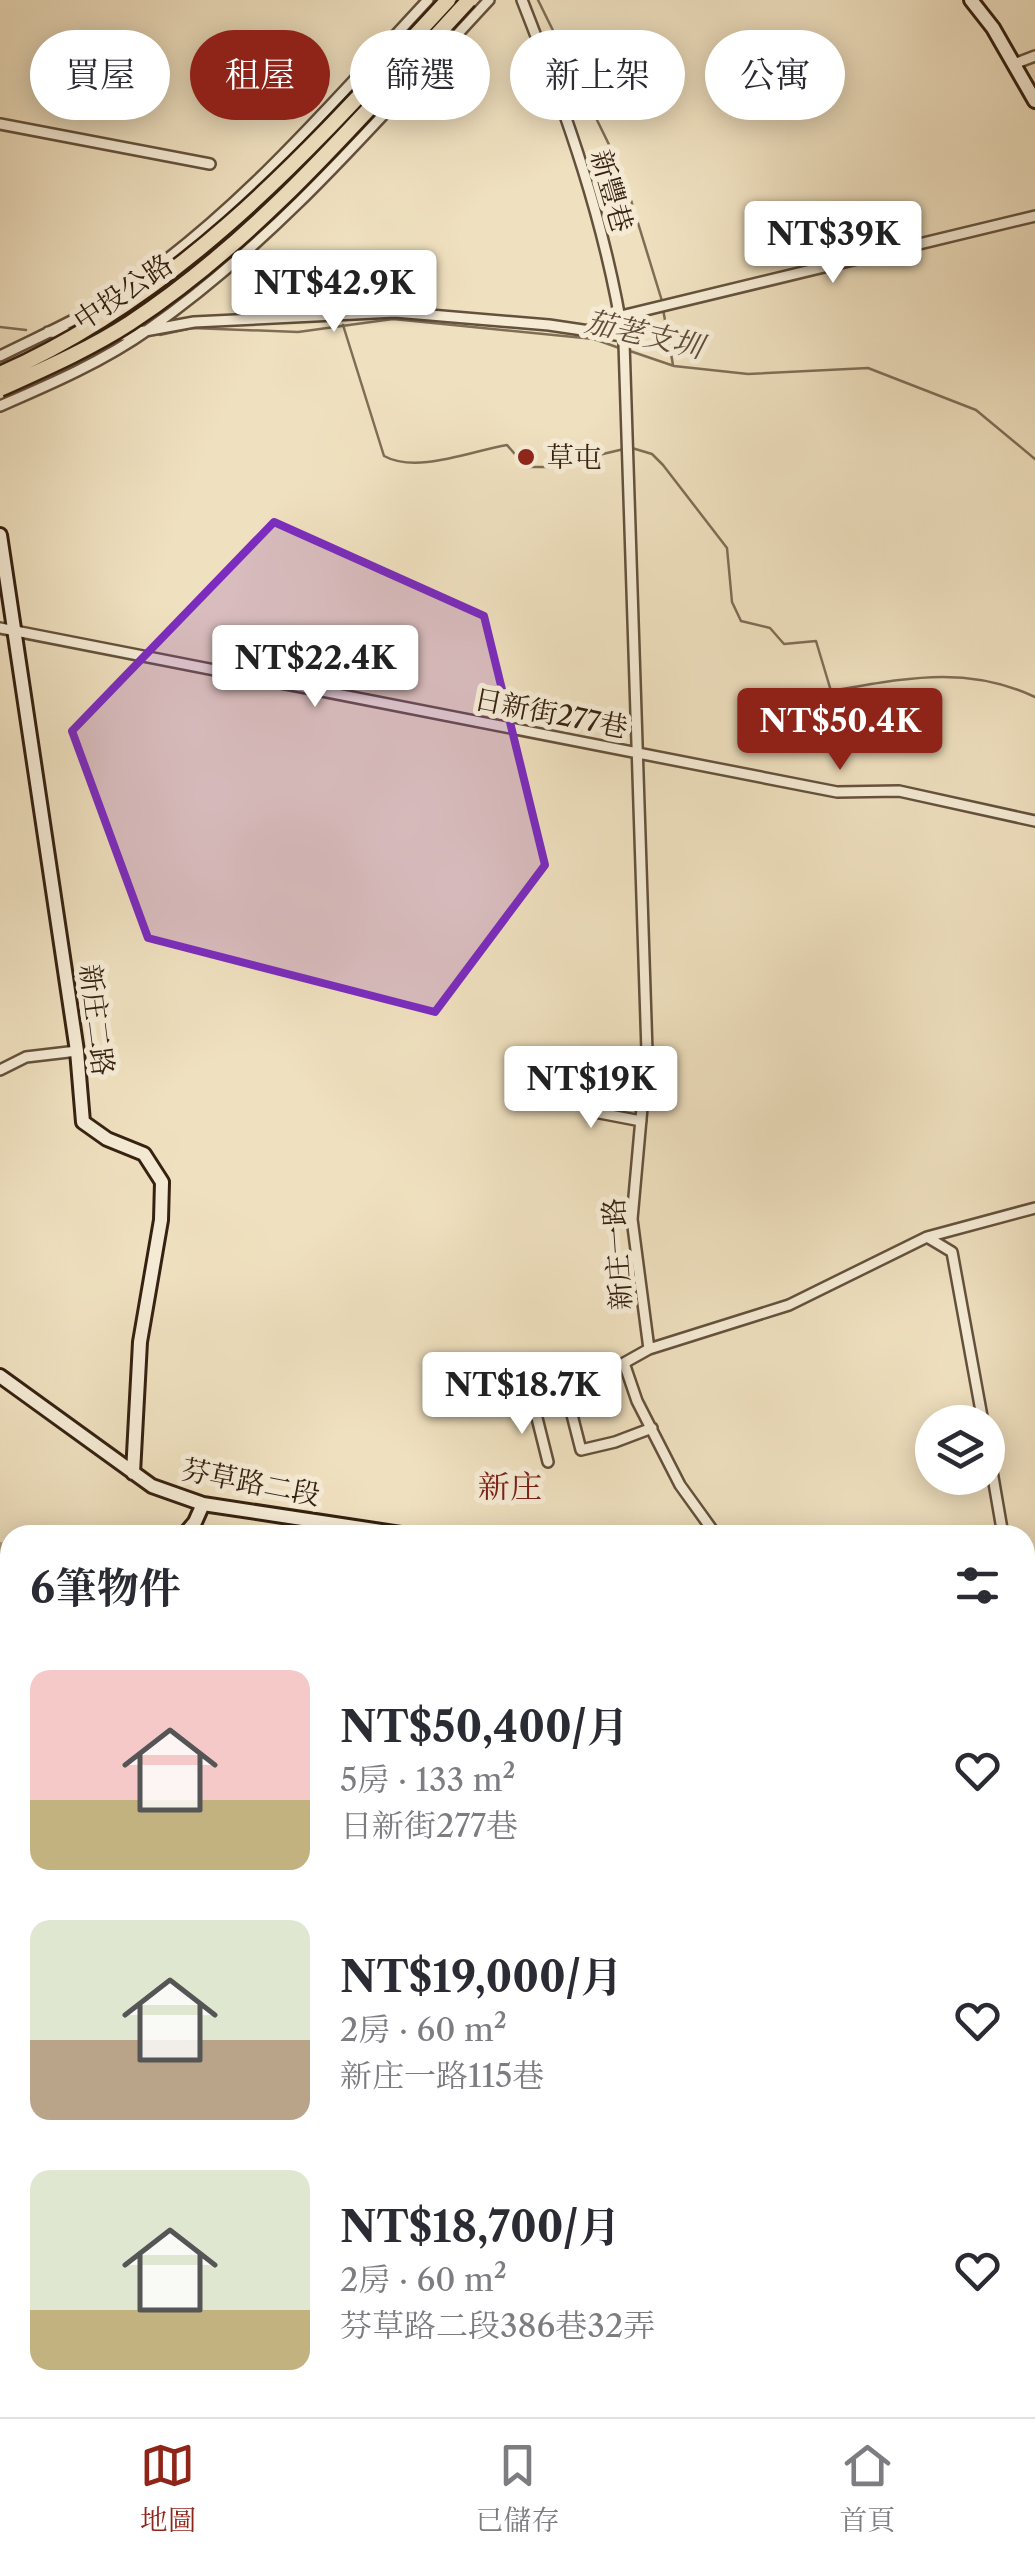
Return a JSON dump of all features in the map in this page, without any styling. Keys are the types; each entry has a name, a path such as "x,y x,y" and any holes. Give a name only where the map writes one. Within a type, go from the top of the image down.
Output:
{"main road":[{"name":"中投公路","path":"0,374 118,312 187,259 312,148 448,0"},
{"name":"中投公路","path":"0,388 56,364 130,323 199,271 322,158 469,0"}],"street":[{"path":"0,356 115,296 252,186 428,0"},
{"path":"0,406 63,378 147,330 209,283 280,220 490,0"},
{"name":"新豐巷","path":"522,0 596,206 621,316 638,753"},
{"path":"971,0 1035,100"},
{"path":"1014,64 1035,56"},
{"path":"0,124 210,164"},
{"path":"621,316 1035,216"},
{"path":"48,332 123,335 194,322 395,312 549,325 624,344"},
{"name":"新庄二路","path":"0,534 7,629 78,1050 83,1122 144,1154 162,1182 161,1220 140,1342 134,1473"},
{"name":"日新街277巷","path":"7,629 838,792 899,791 1035,821"},
{"name":"新庄一路","path":"638,753 646,1052 632,1220 649,1349"},
{"path":"0,1070 26,1057 78,1050"},
{"path":"549,1100 589,1104 589,1111 641,1121"},
{"path":"709,1525 680,1485 636,1401 624,1363 649,1349 789,1305 927,1238 1035,1208"},
{"path":"927,1238 952,1252 980,1405"},
{"name":"芬草路二段","path":"0,1376 152,1486 203,1504 342,1525"},
{"path":"534,1402 548,1462"},
{"path":"569,1403 581,1450 652,1428"},
{"path":"996,1495 1001,1525"},
{"path":"192,1525 203,1504"}],"highlighted area":[{"path":"274,522 484,616 545,865 435,1012 148,938 72,731"}],"waterway":[{"path":"538,0 622,171 662,301"},
{"path":"663,309 673,365"},
{"name":"茄荖支圳","path":"160,335 192,328 298,332 393,319 594,339 622,349"},
{"path":"343,325 384,456 397,461 428,462 507,445 526,467 548,467 624,449"},
{"path":"0,327 26,330"},
{"name":"茄荖支圳","path":"630,351 674,366 748,374 868,368 976,410 1035,459"},
{"path":"632,448 652,454 663,465 727,548 732,602 741,621 770,628 784,644 816,641 831,691 909,679 959,677 984,680 1035,697"}],"place":[{"name":"草屯","path":"526,457"}],"district":[{"name":"新庄","path":"510,1486"}]}
